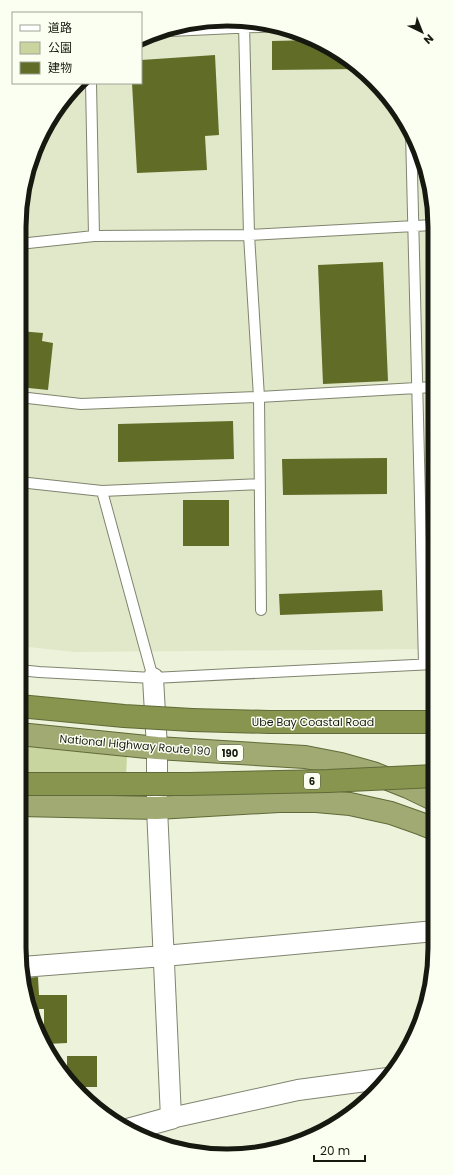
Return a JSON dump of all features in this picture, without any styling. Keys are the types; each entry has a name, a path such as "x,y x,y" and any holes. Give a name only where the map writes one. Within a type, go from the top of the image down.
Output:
{"highway":[{"name":"Ube Bay Coastal Road","path":"26,707 124,716 192,720 269,722 428,722"},
{"name":"National Highway Route 190","path":"26,735 157,748 305,757 342,764 372,773 428,797"},
{"name":"6","path":"26,784 189,784 328,781 428,776"},
{"path":"26,805 157,808 279,801 316,801 350,804 391,813 428,826"}],"street":[{"path":"153,678 157,748 157,808 171,1118"},
{"path":"27,967 164,956 428,932"},
{"path":"137,1127 171,1118 298,1090 379,1079"}],"lane":[{"path":"191,30 241,26"},
{"path":"244,27 249,235 259,397 261,610"},
{"path":"91,84 94,236"},
{"path":"411,147 417,387 428,641"},
{"path":"26,243 94,236 249,235 428,225"},
{"path":"26,398 82,404 259,397 428,387"},
{"path":"26,483 102,491 259,484"},
{"path":"102,491 153,678"},
{"path":"26,671 153,678 428,664"}],"shaded area":[{"path":"214,26 240,26 279,33 304,41 339,60 360,76 378,94 394,115 413,150 424,188 428,214 428,649 74,652 26,647 26,214 33,175 41,150 60,115 76,94 86,84 142,84 142,45 150,41 188,30"}],"green space":[{"path":"26,746 127,756 126,775 26,775"}],"building":[{"path":"272,41 304,41 328,53 351,69 272,70"},
{"path":"215,55 219,135 205,136 207,170 137,173 132,84 142,84 142,60"},
{"path":"383,262 388,381 323,384 318,265"},
{"path":"26,332 43,333 42,341 53,343 48,390 26,388"},
{"path":"233,421 234,459 118,462 118,424"},
{"path":"387,458 387,494 283,495 282,459"},
{"path":"183,500 229,500 229,546 183,546"},
{"path":"382,590 383,611 280,615 279,594"},
{"path":"38,977 39,995 67,995 67,1043 51,1044 44,1031 44,1009 39,1009 40,1022 33,1000 29,978"},
{"path":"67,1056 97,1056 97,1087 82,1087 67,1069"}]}
